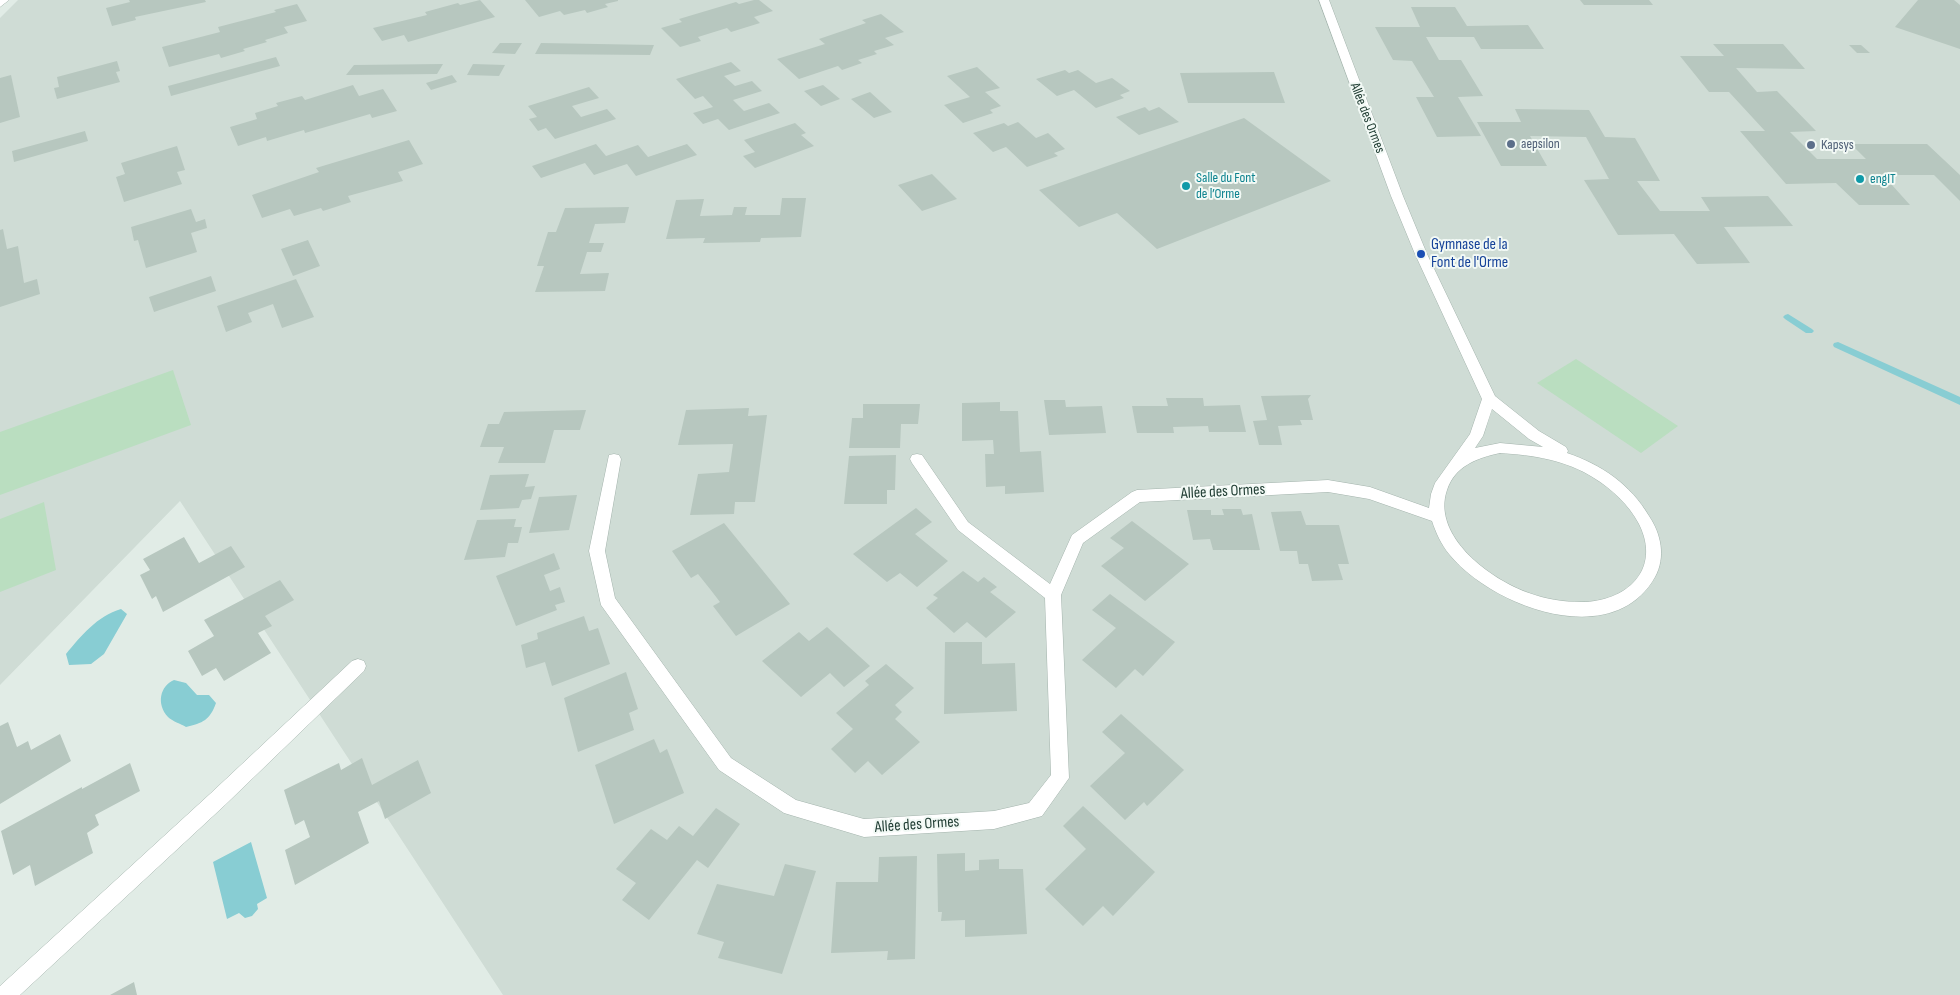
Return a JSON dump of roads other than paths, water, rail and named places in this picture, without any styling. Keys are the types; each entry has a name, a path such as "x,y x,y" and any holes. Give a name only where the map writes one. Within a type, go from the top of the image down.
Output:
{"street":[{"path":"0,4 4,0"},
{"name":"Allée des Ormes","path":"1324,0 1397,196 1421,254 1489,399 1534,436 1598,473"},
{"path":"1451,468 1472,454 1508,448 1532,449 1566,457 1598,473 1618,488 1636,506 1648,525 1655,550 1650,575 1635,594 1608,606 1575,609 1539,603 1503,589 1472,568 1450,543 1438,517 1436,499 1441,482 1451,468 1476,436 1489,399"},
{"name":"Allée des Ormes","path":"614,459 597,551 607,600 724,764 791,808 864,828 994,820 1035,810 1060,778 1054,595 1077,540 1137,496 1328,486 1370,493 1438,517"},
{"path":"917,459 963,526 1054,595"},
{"path":"5,995 204,812 358,666"}],"water":[{"path":"121,609 127,614 104,654 91,664 69,665 66,654 84,634 104,616"},
{"path":"174,680 186,683 197,695 209,695 216,703 205,720 186,727 168,717 164,712 161,696 165,686"},
{"path":"251,842 267,898 257,904 258,909 252,916 245,918 239,913 227,919 213,862"}],"waterway":[{"path":"1788,317 1809,331"},
{"path":"1838,345 1960,401"}],"place":[{"name":"aepsilon","path":"1511,144"},
{"name":"Kapsys","path":"1811,145"},
{"name":"engIT","path":"1860,179"},
{"name":"Salle du Font de l’Orme","path":"1186,186"},
{"name":"Gymnase de la Font de l'Orme","path":"1421,254"}]}
